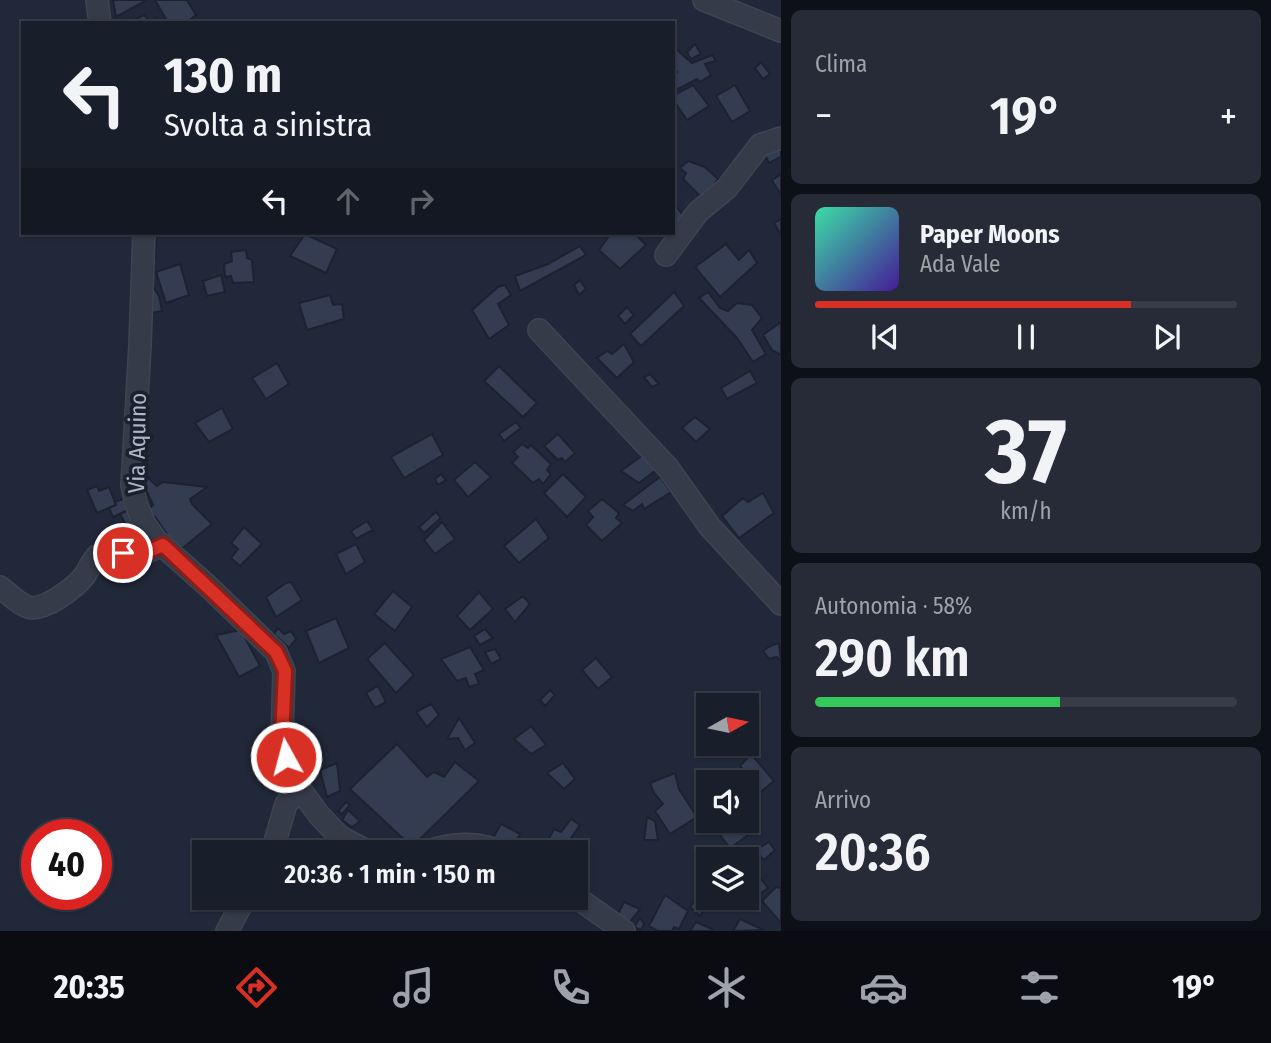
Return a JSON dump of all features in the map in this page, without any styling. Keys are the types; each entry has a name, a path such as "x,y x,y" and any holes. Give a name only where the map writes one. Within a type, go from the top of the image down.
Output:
{"street":[{"path":"97,0 100,21"},
{"path":"704,0 781,31"},
{"path":"666,255 698,212 727,188 760,145 781,138"},
{"name":"Via Aquino","path":"144,235 132,485 136,504 144,523 156,540 276,652 285,671 282,738 292,773 319,815 346,840"},
{"path":"539,330 668,468 710,527 781,604"},
{"path":"0,587 28,607 41,607 69,591 97,556 149,551 163,545"},
{"path":"276,840 286,804 300,789"},
{"path":"588,906 624,931"},
{"path":"227,931 238,910"}],"building":[{"path":"113,0 147,0 116,17"},
{"path":"155,0 187,0 196,15 188,21 167,21"},
{"path":"144,15 149,21 132,21"},
{"path":"695,44 701,54 691,59 687,52"},
{"path":"675,50 692,63 712,55 716,61 705,64 711,75 675,90"},
{"path":"761,62 770,74 763,79 755,68"},
{"path":"693,85 709,106 687,120 675,102 675,94"},
{"path":"735,85 750,111 732,122 716,96"},
{"path":"781,148 781,157 769,163 765,155"},
{"path":"688,161 705,167 718,179 703,199 683,179 686,173 680,168"},
{"path":"781,174 781,195 772,180"},
{"path":"675,204 684,217 675,223"},
{"path":"781,219 781,235 774,223"},
{"path":"149,235 156,235 156,258 149,258"},
{"path":"304,235 337,249 326,273 290,256"},
{"path":"610,235 636,235 646,245 620,269 599,250"},
{"path":"726,244 739,260 749,250 757,263 720,297 695,267"},
{"path":"580,246 586,255 520,291 515,276 548,264"},
{"path":"246,250 247,258 252,260 254,282 233,283 231,276 225,277 224,264 232,261 231,252"},
{"path":"180,264 189,295 166,303 156,272"},
{"path":"221,275 225,292 207,296 203,281"},
{"path":"580,280 586,289 579,295 574,285"},
{"path":"505,285 511,295 498,304 509,325 489,339 472,310 498,287"},
{"path":"153,286 159,296 162,311 152,313 148,288"},
{"path":"674,292 684,306 641,346 630,334"},
{"path":"708,292 720,308 728,311 737,303 752,305 762,318 752,330 766,354 753,362 737,338 699,298"},
{"path":"330,295 333,305 342,304 344,319 307,330 299,303"},
{"path":"627,307 634,315 625,324 618,316"},
{"path":"781,322 781,355 772,350 763,335"},
{"path":"624,344 634,362 617,378 597,358 607,351 612,354"},
{"path":"277,363 289,384 266,399 252,378"},
{"path":"499,366 537,403 523,417 484,381"},
{"path":"750,371 757,383 727,399 721,388"},
{"path":"650,374 659,384 652,387 644,377"},
{"path":"222,408 233,429 209,442 195,423"},
{"path":"695,417 710,429 696,442 682,428"},
{"path":"516,422 521,428 504,441 499,434"},
{"path":"432,434 443,455 404,478 391,457"},
{"path":"558,434 575,453 565,462 562,458 558,460 544,446"},
{"path":"522,444 528,448 531,445 551,464 547,470 551,474 543,484 539,479 533,483 512,463 518,457 513,452"},
{"path":"643,455 656,470 639,483 621,471"},
{"path":"475,462 491,477 468,497 454,480"},
{"path":"441,474 446,480 438,485 435,479"},
{"path":"563,474 586,497 567,517 544,493"},
{"path":"147,477 157,486 163,482 207,487 190,499 212,524 179,551 155,517 151,518 146,510 153,505 142,481"},
{"path":"660,477 671,492 644,509 642,504 633,511 623,505"},
{"path":"97,486 99,491 109,487 116,505 97,513 87,490"},
{"path":"763,493 774,513 739,538 722,516 743,498 748,502"},
{"path":"126,498 131,509 113,517 109,508 116,505 115,502"},
{"path":"602,499 619,513 616,518 622,523 602,541 586,525 593,517 588,511"},
{"path":"131,509 139,531 126,525 120,514"},
{"path":"436,512 441,518 424,533 419,527"},
{"path":"536,519 549,538 519,563 504,546"},
{"path":"367,521 373,530 356,539 351,531"},
{"path":"442,522 455,539 435,554 424,540"},
{"path":"126,525 139,531 144,534 125,544"},
{"path":"244,527 262,544 240,566 231,558 238,549 231,543"},
{"path":"106,529 121,531 121,536 127,537 125,544 144,534 147,549 93,552"},
{"path":"356,544 365,562 346,574 336,554"},
{"path":"291,582 302,600 276,617 266,597"},
{"path":"393,591 412,607 395,631 374,614"},
{"path":"479,592 493,609 470,630 457,616"},
{"path":"523,596 530,604 515,622 505,609"},
{"path":"336,618 349,648 319,663 306,631"},
{"path":"278,628 284,634 291,631 296,639 289,648 274,634"},
{"path":"485,629 493,638 480,645 474,636"},
{"path":"241,630 260,666 239,677 216,635"},
{"path":"385,643 414,675 396,693 367,659"},
{"path":"779,643 781,662 777,657 769,659 763,651"},
{"path":"470,647 484,670 475,674 479,684 469,687 466,678 457,681 441,659"},
{"path":"495,649 501,659 491,664 485,652"},
{"path":"596,658 612,677 598,689 582,670"},
{"path":"378,686 386,702 375,708 366,693"},
{"path":"550,690 555,695 545,706 540,700"},
{"path":"431,704 439,715 427,727 416,712"},
{"path":"459,718 475,743 465,750 458,738 447,739"},
{"path":"531,726 546,745 531,754 514,739"},
{"path":"397,744 427,777 434,772 444,777 455,762 479,781 419,840 405,840 350,789"},
{"path":"749,756 753,756 774,781 759,793 759,770 744,770 740,766"},
{"path":"337,763 340,791 327,797 320,770"},
{"path":"563,763 575,779 564,789 547,773"},
{"path":"675,773 679,789 696,818 670,834 655,811 663,804 650,783"},
{"path":"346,802 350,805 342,814 338,811"},
{"path":"348,810 360,821 352,827 342,820"},
{"path":"647,817 655,821 658,840 644,840"},
{"path":"571,819 580,825 572,840 548,840 554,829 561,832"},
{"path":"501,824 520,834 517,840 492,840"},
{"path":"719,833 751,833 731,847"},
{"path":"769,842 775,850 764,860 759,854 759,848"},
{"path":"759,876 768,888 761,893 759,890"},
{"path":"776,887 781,888 781,923 762,901"},
{"path":"665,895 688,911 679,929 674,927 672,931 658,931 649,926"},
{"path":"695,900 696,910 704,910 700,916 690,907"},
{"path":"624,902 640,909 629,923 617,916"},
{"path":"640,918 644,924 641,930 634,927"},
{"path":"740,919 764,930 733,931"},
{"path":"696,922 714,930 714,931 690,931"}],"route":[{"path":"123,553 149,551 163,545 276,652 285,671 282,738 286,757"}]}
